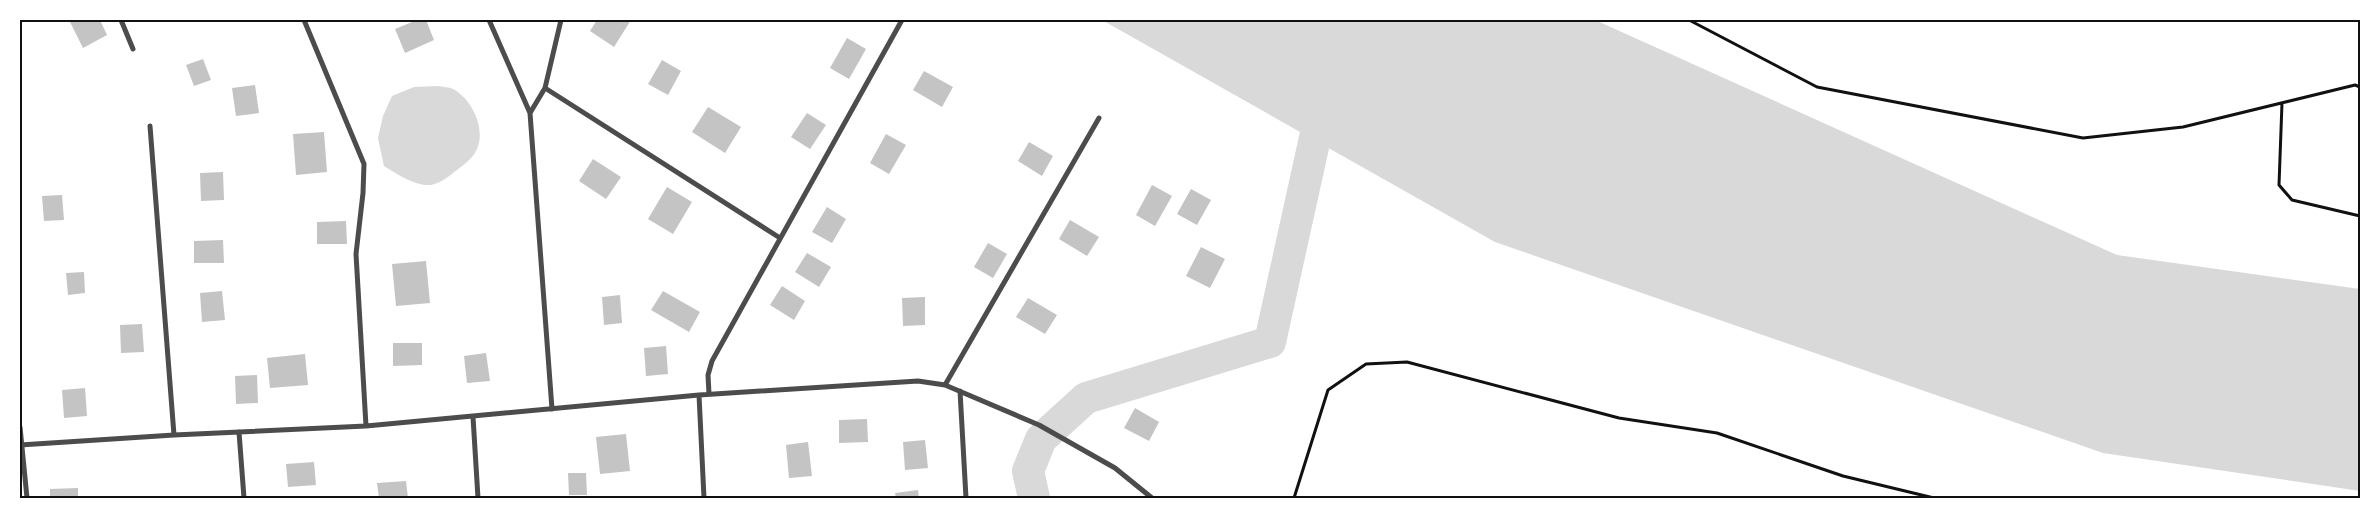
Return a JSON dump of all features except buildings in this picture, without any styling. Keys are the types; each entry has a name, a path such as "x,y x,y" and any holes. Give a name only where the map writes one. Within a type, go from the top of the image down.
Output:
{"street":[{"path":"121,20 133,49"},
{"path":"304,20 364,164 363,193 356,254 366,426"},
{"path":"489,20 530,114 552,409"},
{"path":"530,114 545,88 561,20"},
{"path":"709,394 708,375 712,361 902,20"},
{"path":"545,88 780,238"},
{"path":"945,385 1099,118"},
{"path":"150,126 174,435"},
{"path":"21,445 174,435 366,426 709,394 918,382 945,385 1039,425 1116,468 1152,498"},
{"path":"960,391 966,498"},
{"path":"699,395 704,498"},
{"path":"473,417 478,498"},
{"path":"20,427 27,498"},
{"path":"239,432 244,498"}],"path":[{"path":"1688,20 1817,87 2083,138 2183,127 2355,85 2360,87"},
{"path":"2282,103 2279,185 2292,200 2360,216"},
{"path":"1294,498 1328,390 1366,364 1407,362 1619,418 1717,433 1843,476 1934,498"}],"shaded area":[{"path":"1102,20 1595,20 2117,255 2360,289 2360,491 2103,453 1495,242"},
{"path":"438,86 453,89 466,100 476,115 480,133 479,141 477,149 470,160 439,183 423,185 405,178 384,166 378,138 383,116 392,96 414,87"}],"waterway":[{"path":"1034,498 1028,471 1041,439 1086,398 1270,342 1324,97"}]}
